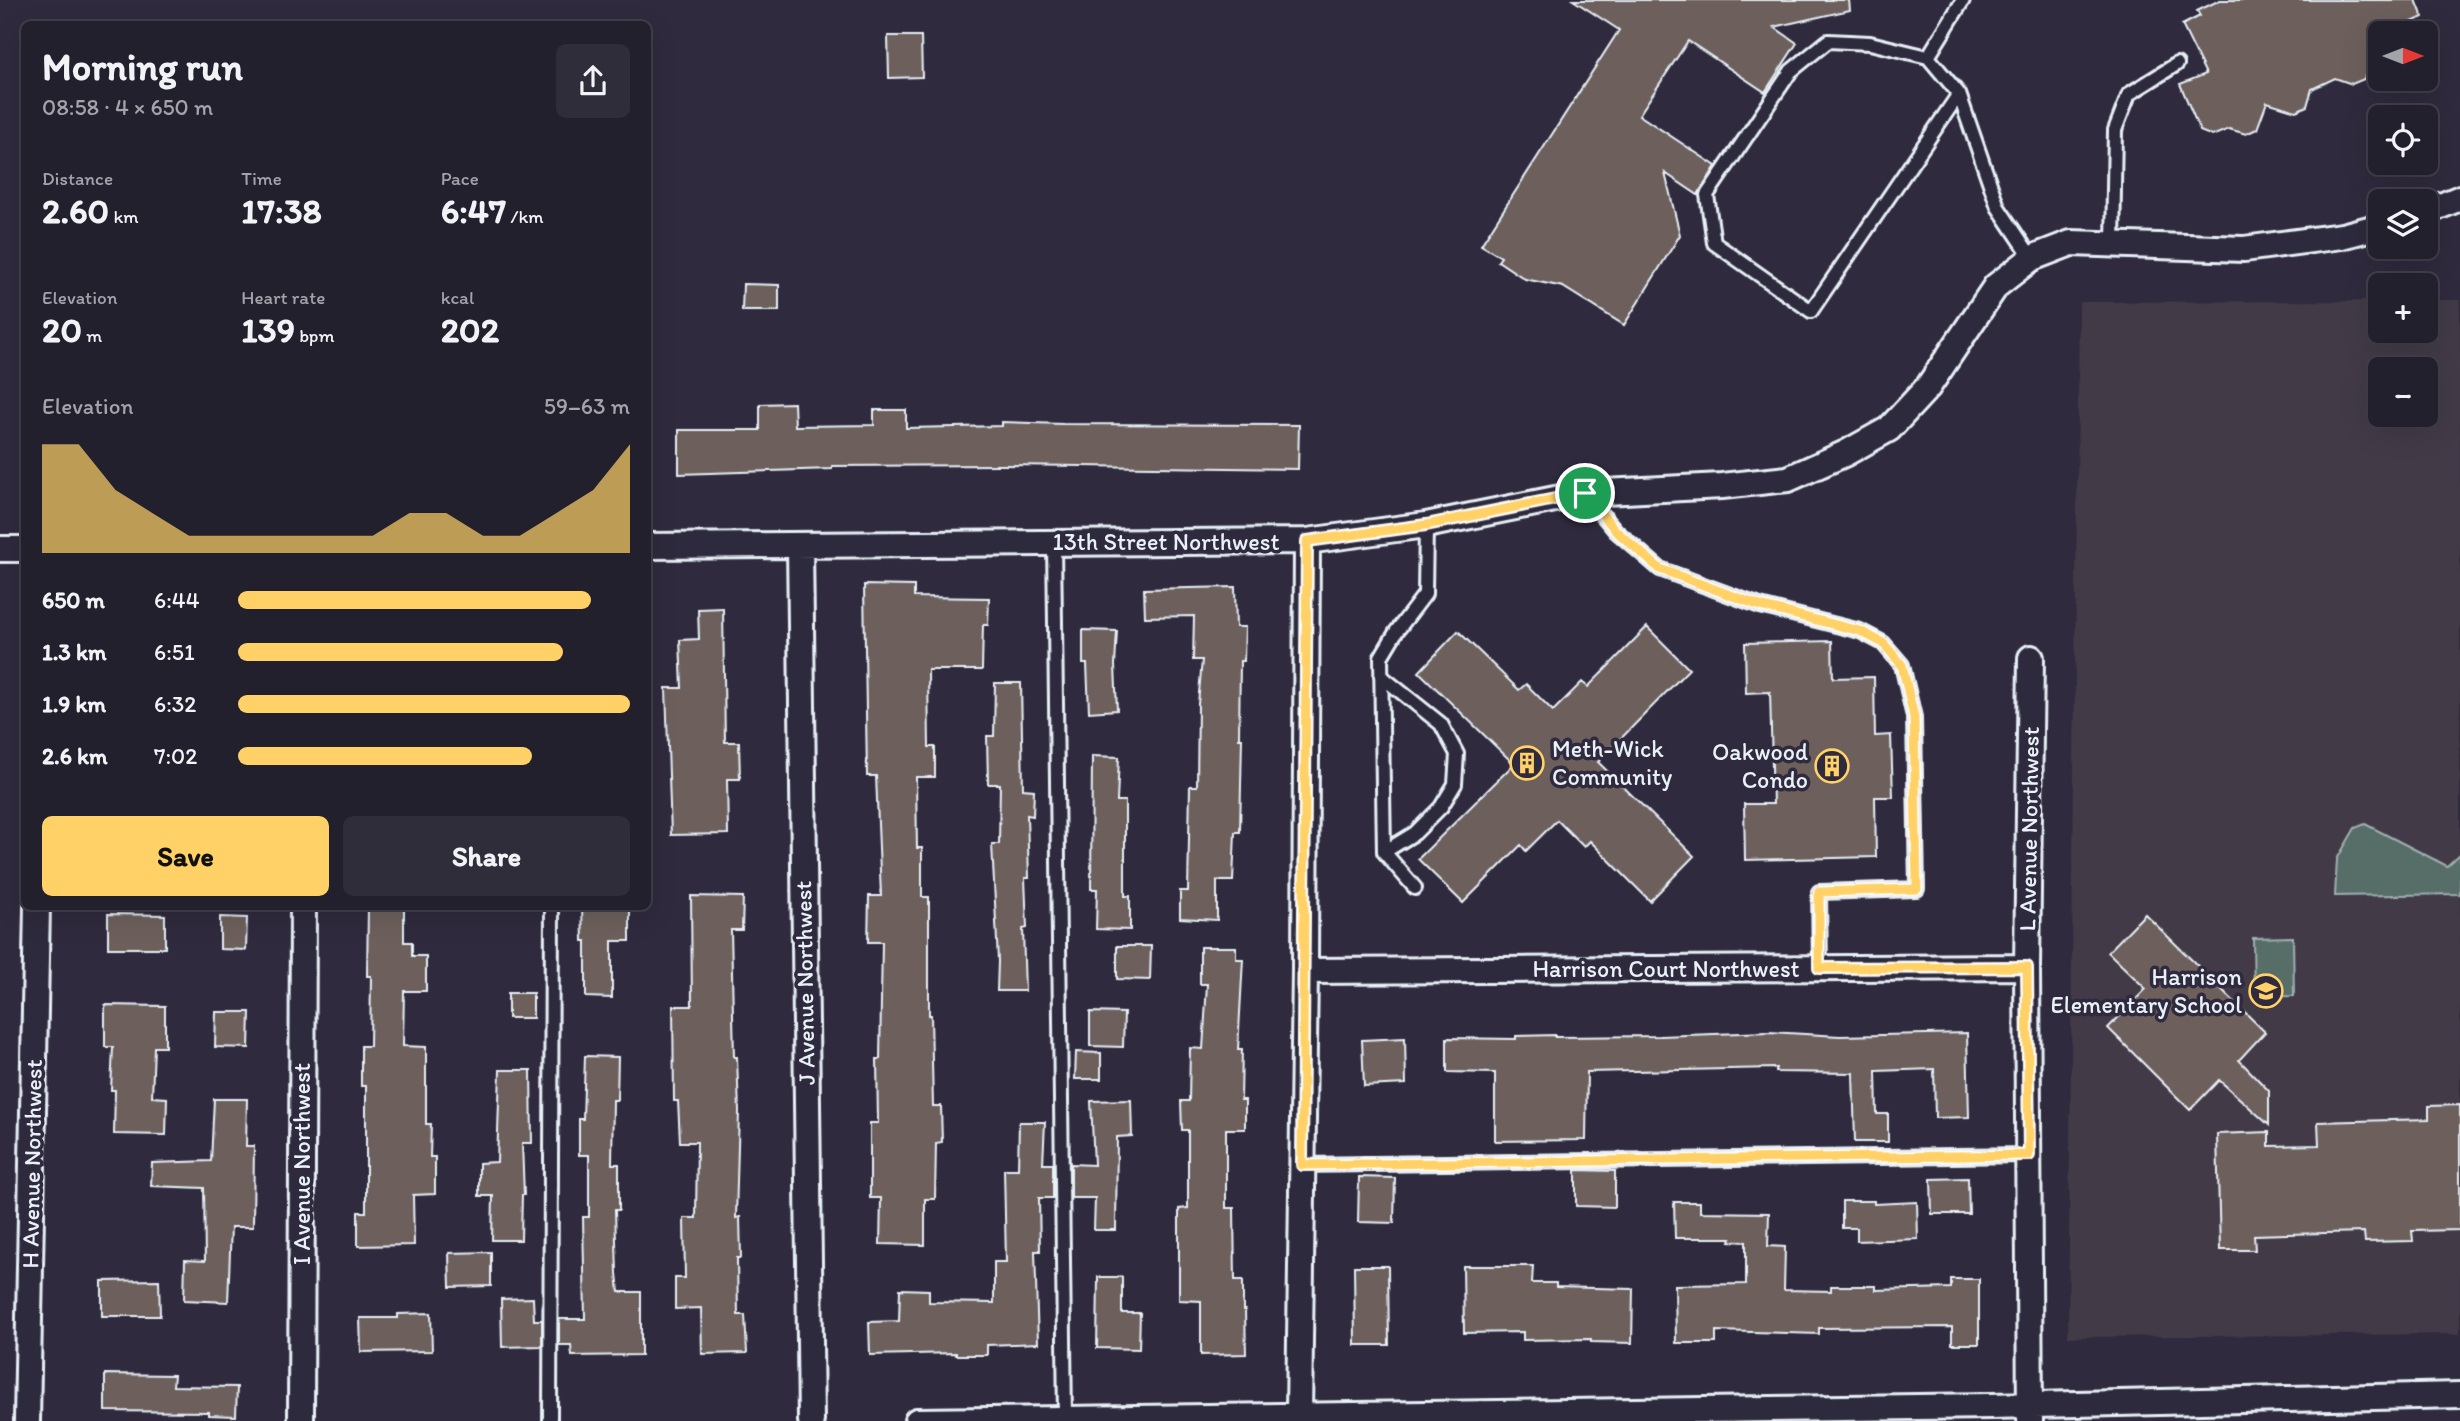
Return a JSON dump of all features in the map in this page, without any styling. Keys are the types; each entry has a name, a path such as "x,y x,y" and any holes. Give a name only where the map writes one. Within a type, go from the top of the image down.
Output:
{"street":[{"path":"2438,207 2460,198"},
{"name":"13th Street Northwest","path":"651,546 1307,541 1426,525 1585,493 1722,486 1788,479 1846,453 1888,429 1928,387 1996,286 2032,258 2071,243 2244,249 2342,236 2368,229"},
{"path":"1298,1414 1305,971 1307,541"},
{"name":"J Avenue Northwest","path":"800,545 810,1421"},
{"path":"0,549 21,549"},
{"name":"L Avenue Northwest","path":"2031,658 2027,967 2031,1413"},
{"name":"H Avenue Northwest","path":"27,1421 37,910"},
{"name":"I Avenue Northwest","path":"300,1421 303,910"},
{"name":"Harrison Court Northwest","path":"1305,971 2027,967"},
{"path":"917,1421 1298,1414 1421,1418 2031,1413 2460,1395"}],"lane":[{"path":"1928,57 1963,0"},
{"path":"1959,94 1811,311 1714,243 1707,195 1791,71 1828,41 1870,43 1928,57 1959,94 1998,207 2032,258"},
{"path":"2113,245 2115,130 2129,94 2177,64"},
{"path":"1585,493 1616,531 1660,569 1760,606 1860,631 1883,643 1902,665 1914,717 1917,889 1819,892 1819,968"},
{"path":"1415,888 1384,852 1381,657 1425,594 1426,525"},
{"path":"1054,543 1065,1418"},
{"path":"1381,676 1441,724 1457,754 1455,784 1441,807 1415,833 1384,852"},
{"path":"551,1421 552,910"},
{"path":"1302,1165 2029,1155"}],"shaded area":[{"name":"Harrison Elementary School","path":"2438,300 2460,300 2460,1334 2068,1337 2079,302 2368,301 2368,343 2438,343"}],"green space":[{"path":"2365,824 2447,866 2460,854 2460,894 2335,896 2337,859 2355,828"},
{"path":"2293,937 2294,996 2254,997 2253,938"}],"building":[{"path":"1573,0 1849,0 1850,10 1774,27 1797,43 1765,92 1688,41 1639,115 1716,166 1698,195 1665,173 1680,235 1624,325 1563,287 1525,279 1498,261 1501,257 1481,245 1619,30"},
{"path":"2220,0 2416,0 2423,17 2414,21 2368,21 2368,68 2364,79 2352,84 2335,78 2312,89 2307,106 2296,111 2267,102 2257,129 2246,134 2229,129 2212,136 2200,131 2180,84 2206,74 2182,25 2200,16 2197,11"},
{"path":"888,36 921,36 922,77 889,78"},
{"path":"743,284 779,285 779,311 742,311"},
{"path":"794,403 795,426 874,425 874,410 906,410 906,428 1002,426 1002,422 1299,425 1298,469 832,466 832,469 679,474 679,430 760,430 760,404"},
{"path":"864,585 914,586 914,597 989,598 988,625 983,625 982,670 928,670 929,747 935,747 935,777 916,777 917,848 922,848 922,897 929,897 929,1015 933,1106 941,1106 942,1142 936,1143 935,1199 925,1199 925,1245 880,1244 881,1198 870,1198 870,1123 878,1123 877,1059 880,1059 882,942 868,942 869,896 881,896 876,776 867,776"},
{"path":"1235,587 1236,627 1245,627 1244,661 1240,661 1240,832 1235,832 1233,881 1217,881 1217,920 1180,918 1180,891 1188,891 1190,786 1197,786 1198,704 1202,660 1193,660 1194,616 1145,617 1144,589"},
{"path":"723,608 725,742 739,742 740,779 727,779 728,834 671,835 666,688 682,688 680,640 699,639 698,609"},
{"name":"Meth-Wick Community","path":"1647,627 1689,669 1598,762 1694,856 1650,901 1590,841 1584,847 1557,820 1526,851 1521,845 1463,903 1418,859 1514,764 1419,672 1458,631 1519,690 1526,684 1553,711 1582,682 1588,687"},
{"path":"1083,630 1117,631 1117,710 1089,712 1087,664 1083,664"},
{"name":"Oakwood Condo","path":"1832,641 1833,678 1874,677 1875,736 1891,735 1893,797 1875,797 1876,857 1745,860 1744,804 1773,804 1770,692 1746,693 1745,643"},
{"path":"995,683 1021,683 1023,789 1034,790 1033,816 1027,815 1029,878 1025,878 1027,928 1023,929 1025,991 997,991 992,844 999,844 1000,784 988,784 987,736 994,736"},
{"path":"1092,756 1119,757 1117,801 1125,801 1125,896 1130,896 1130,930 1096,929 1097,889 1091,889"},
{"path":"691,896 743,897 742,930 731,930 734,1057 737,1057 739,1111 736,1218 740,1217 741,1258 737,1258 738,1315 745,1315 747,1353 702,1354 701,1308 675,1309 675,1278 685,1278 684,1218 696,1218 697,1142 680,1142 678,1101 674,1101 673,1006 692,1006"},
{"path":"368,910 404,910 404,942 412,942 412,956 426,956 426,991 404,991 403,1046 426,1047 426,1124 431,1124 430,1157 435,1157 435,1194 413,1195 414,1245 358,1246 358,1212 366,1212 366,1086 361,1086 361,1046 370,1046 371,976 367,976"},
{"path":"582,910 630,910 630,941 612,941 612,998 586,997 586,941 583,941"},
{"path":"108,914 165,915 165,948 108,948"},
{"path":"2145,914 2265,1032 2239,1060 2269,1091 2269,1125 2219,1080 2190,1110 2108,1028 2146,989 2108,952"},
{"path":"220,917 247,918 246,950 220,949"},
{"path":"1117,946 1151,946 1150,980 1117,979"},
{"path":"1200,947 1236,947 1236,959 1243,959 1238,1049 1242,1049 1241,1100 1245,1100 1245,1129 1226,1129 1226,1208 1234,1208 1235,1280 1243,1280 1246,1354 1201,1355 1201,1301 1179,1300 1179,1209 1188,1208 1188,1130 1182,1130 1181,1101 1189,1101 1190,1048 1203,1049 1207,984 1200,984"},
{"path":"508,993 533,993 533,1018 508,1018"},
{"path":"105,1005 165,1006 165,1047 154,1047 152,1097 167,1098 166,1135 114,1134 115,1090 111,1090 113,1047 105,1047"},
{"path":"216,1012 250,1012 249,1048 215,1047"},
{"path":"1090,1012 1124,1013 1123,1047 1090,1046"},
{"path":"1768,1032 1840,1036 1967,1033 1969,1117 1935,1118 1934,1069 1876,1071 1877,1114 1888,1114 1888,1142 1855,1142 1853,1073 1776,1072 1776,1068 1587,1072 1586,1140 1495,1141 1495,1073 1447,1072 1447,1038 1516,1039 1516,1036 1660,1036"},
{"path":"1405,1038 1406,1084 1364,1086 1362,1040"},
{"path":"1076,1052 1101,1053 1101,1079 1075,1079"},
{"path":"585,1056 618,1057 617,1100 613,1100 612,1164 619,1164 619,1210 615,1210 617,1273 619,1292 641,1292 641,1355 572,1356 571,1345 559,1345 559,1319 585,1319 583,1217 589,1217 589,1155 579,1155 579,1119 583,1119"},
{"path":"500,1070 531,1070 532,1143 522,1143 524,1195 521,1240 492,1240 493,1196 479,1196 479,1163 497,1162"},
{"path":"214,1099 247,1099 246,1146 254,1146 253,1227 231,1227 228,1302 184,1300 185,1260 205,1261 204,1188 151,1186 152,1163 211,1161"},
{"path":"1131,1100 1132,1136 1117,1137 1116,1230 1094,1230 1095,1198 1071,1198 1071,1164 1094,1165 1091,1101"},
{"path":"2460,1105 2460,1230 2412,1231 2413,1241 2365,1242 2364,1232 2254,1235 2255,1250 2220,1250 2217,1134 2269,1132 2269,1146 2319,1145 2318,1122 2429,1119 2429,1106"},
{"path":"1019,1122 1045,1122 1043,1164 1053,1164 1053,1198 1039,1198 1040,1251 1035,1251 1038,1343 987,1345 987,1355 870,1355 869,1322 899,1321 900,1289 929,1290 929,1302 994,1303 994,1262 1006,1262 1004,1169 1018,1169"},
{"path":"1576,1170 1615,1171 1615,1207 1576,1206"},
{"path":"1359,1177 1395,1178 1394,1223 1358,1222"},
{"path":"1968,1178 1969,1214 1932,1214 1931,1179"},
{"path":"1842,1201 1874,1201 1874,1204 1917,1202 1918,1239 1857,1241 1857,1228 1842,1228"},
{"path":"1674,1202 1700,1202 1700,1212 1769,1213 1768,1246 1785,1247 1784,1290 1831,1291 1831,1286 1876,1286 1876,1290 1951,1288 1951,1279 1979,1279 1979,1344 1952,1344 1952,1327 1819,1328 1819,1334 1716,1331 1716,1343 1676,1343 1675,1285 1746,1284 1746,1242 1730,1241 1731,1238 1675,1238"},
{"path":"491,1252 491,1286 450,1287 449,1253"},
{"path":"1354,1266 1388,1266 1389,1345 1355,1345"},
{"path":"1463,1266 1533,1266 1532,1283 1556,1283 1556,1287 1633,1289 1632,1343 1591,1342 1591,1339 1523,1340 1523,1332 1464,1333"},
{"path":"1098,1277 1122,1277 1122,1313 1140,1313 1139,1349 1097,1348"},
{"path":"159,1280 160,1316 102,1316 102,1281"},
{"path":"533,1298 534,1320 542,1320 542,1346 502,1347 501,1299"},
{"path":"431,1313 432,1351 361,1352 360,1318 398,1318 398,1314"},
{"path":"105,1374 174,1375 173,1386 237,1387 236,1416 209,1415 209,1412 105,1411"}],"place":[{"name":"Meth-Wick Community","path":"1527,763"},
{"name":"Oakwood Condo","path":"1832,766"},
{"name":"Harrison Elementary School","path":"2266,991"}],"route":[{"path":"1585,493 1616,531 1660,569 1760,606 1860,631 1883,643 1902,665 1914,717 1917,889 1819,892 1819,968 2027,967 2029,1155 1302,1165 1307,541 1426,525 1585,493"}]}
